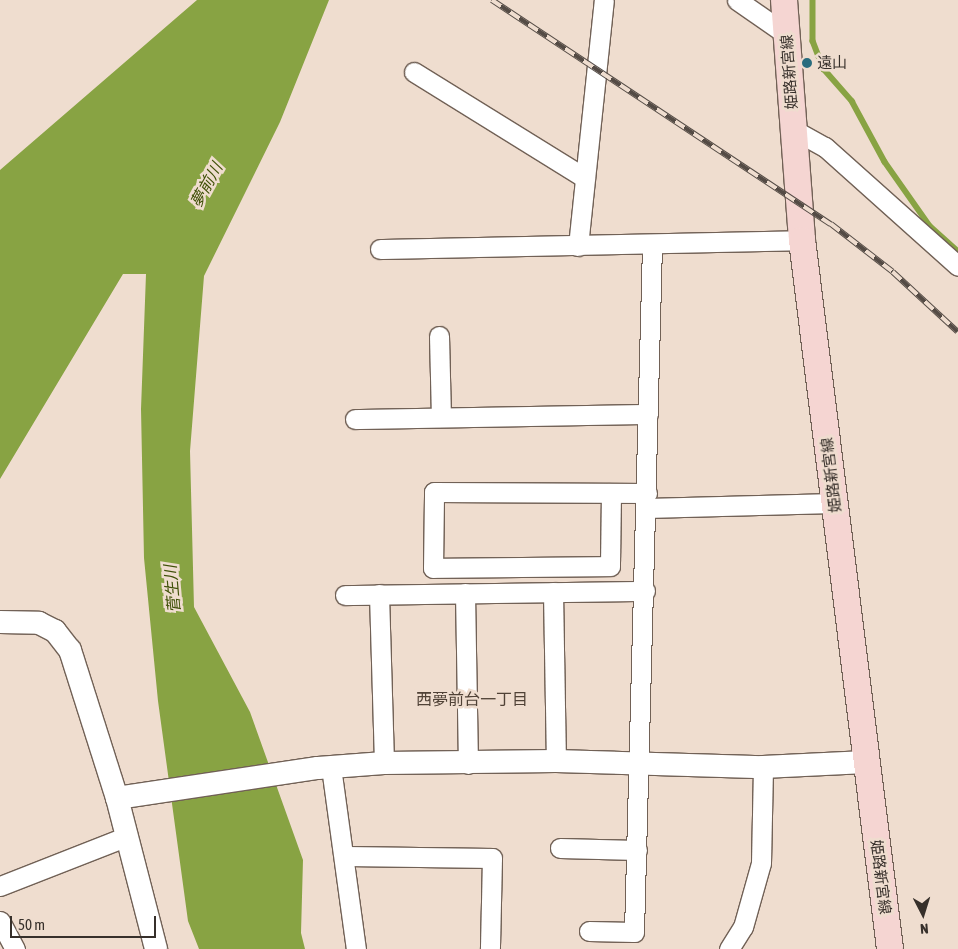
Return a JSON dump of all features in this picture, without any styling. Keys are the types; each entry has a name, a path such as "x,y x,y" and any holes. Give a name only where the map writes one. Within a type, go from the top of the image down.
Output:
{"main road":[{"name":"姫路新宮線","path":"784,0 802,240 890,949"}],"street":[{"path":"578,246 604,0"},
{"path":"737,0 786,34"},
{"path":"414,72 585,178"},
{"path":"794,130 825,147 958,266"},
{"path":"380,249 802,240"},
{"path":"589,931 634,932 641,763 652,244"},
{"path":"438,336 441,417"},
{"path":"355,419 648,414"},
{"path":"611,493 610,566 433,568 434,492 646,500 834,503"},
{"path":"346,595 645,591"},
{"path":"553,592 556,761"},
{"path":"464,593 468,764"},
{"path":"379,594 384,763"},
{"path":"0,622 40,623 55,631 70,650 124,797 125,837 156,949"},
{"path":"124,797 325,767 384,763 468,764 556,761 763,767 866,762"},
{"path":"325,767 346,856 356,949"},
{"path":"729,949 743,927 761,863 763,767"},
{"path":"0,886 125,837"},
{"path":"560,848 638,850"},
{"path":"346,856 492,858 490,949"},
{"path":"0,921 14,949"}],"water":[{"path":"197,0 329,0 280,122 204,276 190,451 194,607 250,712 303,860 301,933 305,949 199,949 188,921 158,701 144,558 141,409 146,274 123,274 0,479 0,170"}],"waterway":[{"path":"813,0 813,41 824,69 852,101 885,162 930,226 958,251"}],"railway":[{"path":"492,0 831,224 893,272 958,332"}],"place":[{"name":"遠山","path":"807,63"}],"district":[{"name":"西夢前台一丁目","path":"472,699"}],"water label":[{"name":"夢前川","path":"206,185"},
{"name":"菅生川","path":"172,589"}]}
